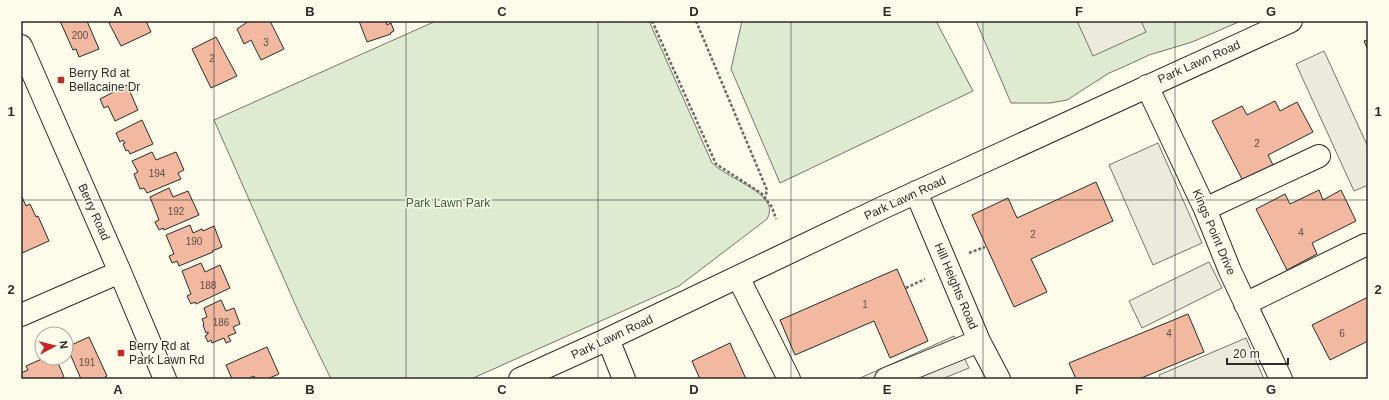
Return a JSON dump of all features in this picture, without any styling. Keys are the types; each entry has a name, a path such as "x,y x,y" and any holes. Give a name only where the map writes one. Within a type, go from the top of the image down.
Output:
{"street":[{"name":"Park Lawn Road","path":"520,379 608,340 702,293 916,192 1291,21"},
{"name":"Berry Road","path":"21,46 165,379"},
{"name":"Kings Point Drive","path":"1147,86 1205,209 1230,271 1281,379"},
{"path":"1205,209 1319,156"},
{"name":"Hill Heights Road","path":"916,192 979,341 999,379"},
{"path":"1246,304 1365,245"},
{"path":"21,315 120,272"},
{"path":"738,277 788,379"},
{"path":"608,340 624,379"},
{"path":"886,379 979,341"}],"path":[{"path":"652,21 716,164 761,193 772,207 776,219"},
{"path":"696,21 767,190 765,198"},
{"path":"969,253 985,246"},
{"path":"906,288 926,278"}],"green space":[{"name":"Park Lawn Park","path":"436,21 649,21 712,163 725,173 759,193 764,198 769,208 767,219 679,286 471,379 331,379 299,313 214,120"},
{"path":"742,21 936,21 973,91 780,183 731,69"},
{"path":"976,21 1241,21 1192,42 1149,55 1109,73 1067,100 1050,103 1011,103"}],"shaded area":[{"path":"1077,21 1141,21 1146,32 1093,56"},
{"path":"1324,51 1368,147 1368,185 1354,191 1296,64"},
{"path":"1158,143 1202,243 1153,265 1109,165"},
{"path":"1209,262 1222,288 1142,328 1129,301"},
{"path":"954,336 969,368 942,379 858,379"},
{"path":"1246,338 1264,379 1161,379 1159,375"}],"building":[{"path":"60,21 87,21 99,49 79,57 76,49 73,50"},
{"path":"113,21 146,21 151,32 121,46 109,23"},
{"path":"249,21 270,21 284,49 261,60 251,40 244,44 237,29"},
{"path":"359,21 386,21 387,25 391,23 394,31 390,33 391,34 367,42"},
{"path":"216,37 237,76 211,88 192,49"},
{"path":"1368,40 1368,50 1364,41"},
{"path":"127,85 138,110 115,121 108,106 104,108 100,99"},
{"path":"1275,101 1280,111 1297,102 1313,132 1268,155 1273,165 1243,181 1212,121 1242,106 1247,115"},
{"path":"142,120 153,144 130,154 128,150 126,151 123,140 120,142 116,133"},
{"path":"152,152 156,160 176,152 184,170 178,173 181,179 147,193 144,188 140,189 134,174 138,172 132,161"},
{"path":"1096,182 1113,221 1031,259 1047,292 1014,307 972,215 1008,198 1017,218"},
{"path":"169,188 173,197 188,191 199,215 164,230 163,228 159,230 155,222 159,220 150,197"},
{"path":"1319,190 1323,200 1341,190 1356,221 1312,243 1317,254 1287,270 1256,209 1285,194 1290,204"},
{"path":"22,197 26,206 30,204 36,217 38,216 49,241 22,253 21,198"},
{"path":"190,225 193,233 202,229 203,231 214,226 222,247 179,266 177,261 172,263 169,256 174,254 166,235"},
{"path":"201,263 205,272 220,265 230,288 196,304 195,302 191,304 187,296 191,294 182,271"},
{"path":"897,269 928,341 890,358 874,321 795,355 780,320"},
{"path":"1368,297 1368,341 1330,360 1312,325"},
{"path":"221,300 226,311 234,308 240,324 233,327 236,333 228,336 231,341 226,343 224,338 212,343 211,340 208,342 205,336 208,332 206,333 202,319 207,317 204,308"},
{"path":"1188,314 1204,352 1139,379 1076,379 1069,363"},
{"path":"89,337 107,376 105,377 106,379 81,379 74,363 74,344"},
{"path":"730,343 746,379 700,379 692,361"},
{"path":"267,347 279,374 267,379 255,379 254,376 247,379 232,379 226,365"},
{"path":"34,362 34,366 59,366 64,377 59,379 22,379 21,373 28,370 26,366"}],"place":[{"name":"Berry Rd at Bellacaine Dr","path":"61,80"},
{"name":"Berry Rd at Park Lawn Rd","path":"121,353"}]}
